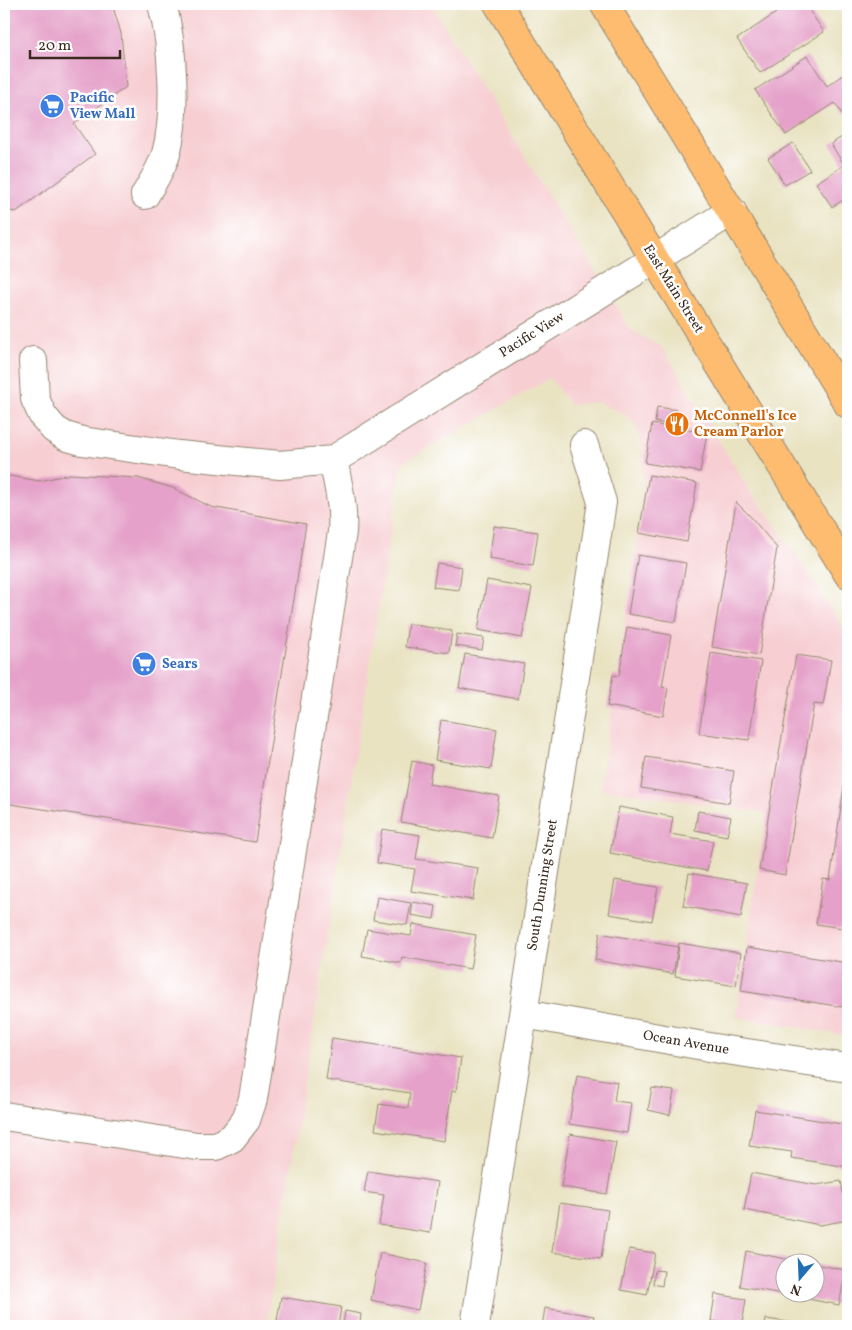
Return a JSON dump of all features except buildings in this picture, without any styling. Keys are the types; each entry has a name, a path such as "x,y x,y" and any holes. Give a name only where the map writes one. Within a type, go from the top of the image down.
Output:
{"main road":[{"name":"East Main Street","path":"498,4 848,574"},
{"path":"604,4 848,404"}],"street":[{"path":"144,195 158,174 166,154 171,125 171,67 162,4"},
{"name":"Pacific View","path":"333,460 732,211"},
{"path":"4,1116 197,1146 216,1146 232,1138 246,1120 254,1090 343,518 333,460 280,465 263,464 179,455 82,441 65,436 54,429 43,416 36,399 33,361"},
{"name":"South Dunning Street","path":"475,1326 602,502 584,445"},
{"name":"Ocean Avenue","path":"524,1014 726,1050 848,1068"}],"shaded area":[{"name":"Pacific View Mall","path":"4,4 431,4 631,330 662,347 744,482 806,569 848,635 848,1036 736,1017 766,813 600,789 642,508 643,450 636,425 623,413 597,402 570,405 550,378 401,464 266,1326 4,1326"}],"place":[{"name":"Pacific View Mall","path":"52,106"},
{"name":"McConnell's Ice Cream Parlor","path":"677,424"},
{"name":"Sears","path":"144,664"}]}
